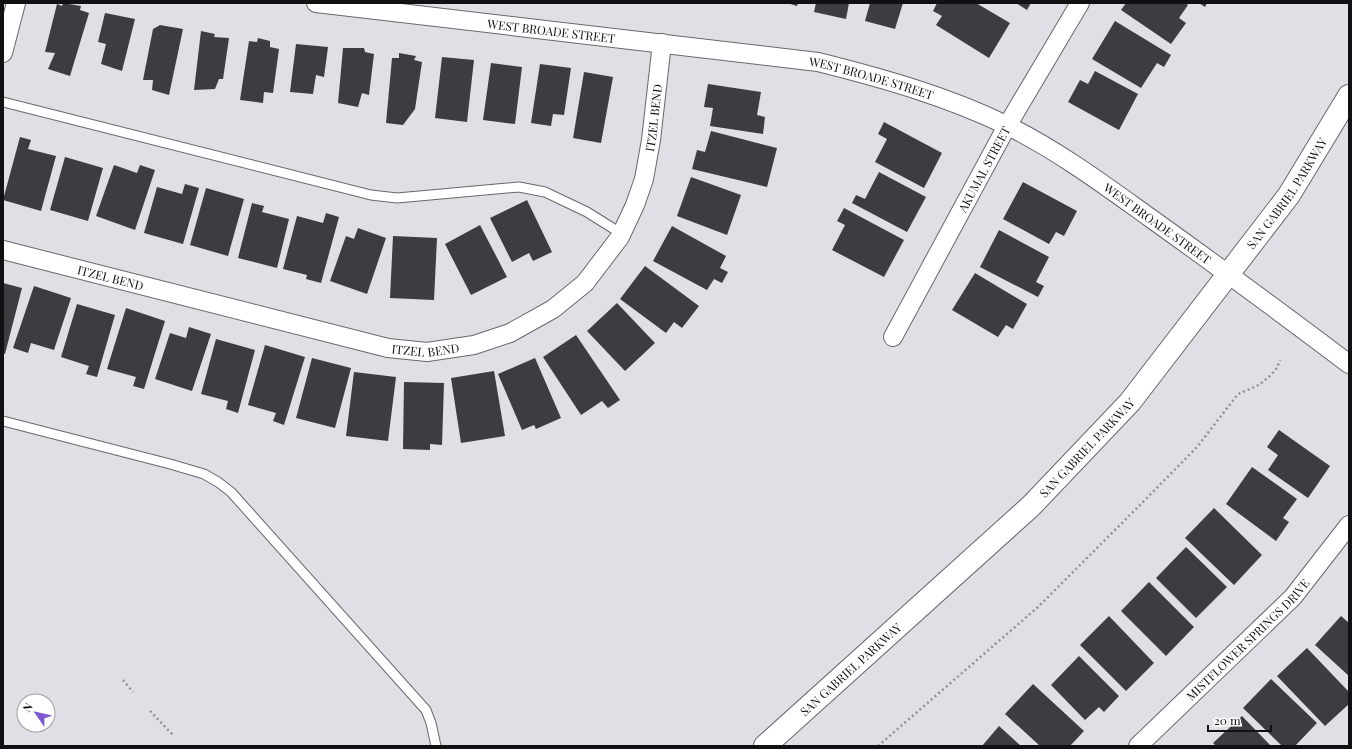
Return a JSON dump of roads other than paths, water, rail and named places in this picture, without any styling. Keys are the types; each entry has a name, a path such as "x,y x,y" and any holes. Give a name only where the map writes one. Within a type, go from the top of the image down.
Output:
{"street":[{"path":"3,53 16,3"},
{"name":"WEST BROADE STREET","path":"316,3 818,62 919,89 974,110 1007,126 1085,172 1228,273 1349,364"},
{"name":"AKUMAL STREET","path":"893,337 1007,126 1080,3"},
{"name":"ITZEL BEND","path":"3,250 388,348 427,352 474,345 510,333 552,309 585,283 622,234 635,205 644,179 651,140 662,43"},
{"name":"SAN GABRIEL PARKWAY","path":"765,746 1031,506 1130,402 1289,195 1349,96"},
{"name":"MISTFLOWER SPRINGS DRIVE","path":"1138,746 1293,597 1349,525"}],"lane":[{"path":"3,102 371,195 397,198 518,187 545,192 587,212 622,234"},
{"path":"3,420 170,464 204,474 218,482 231,492 426,710 431,722 436,746"}]}
